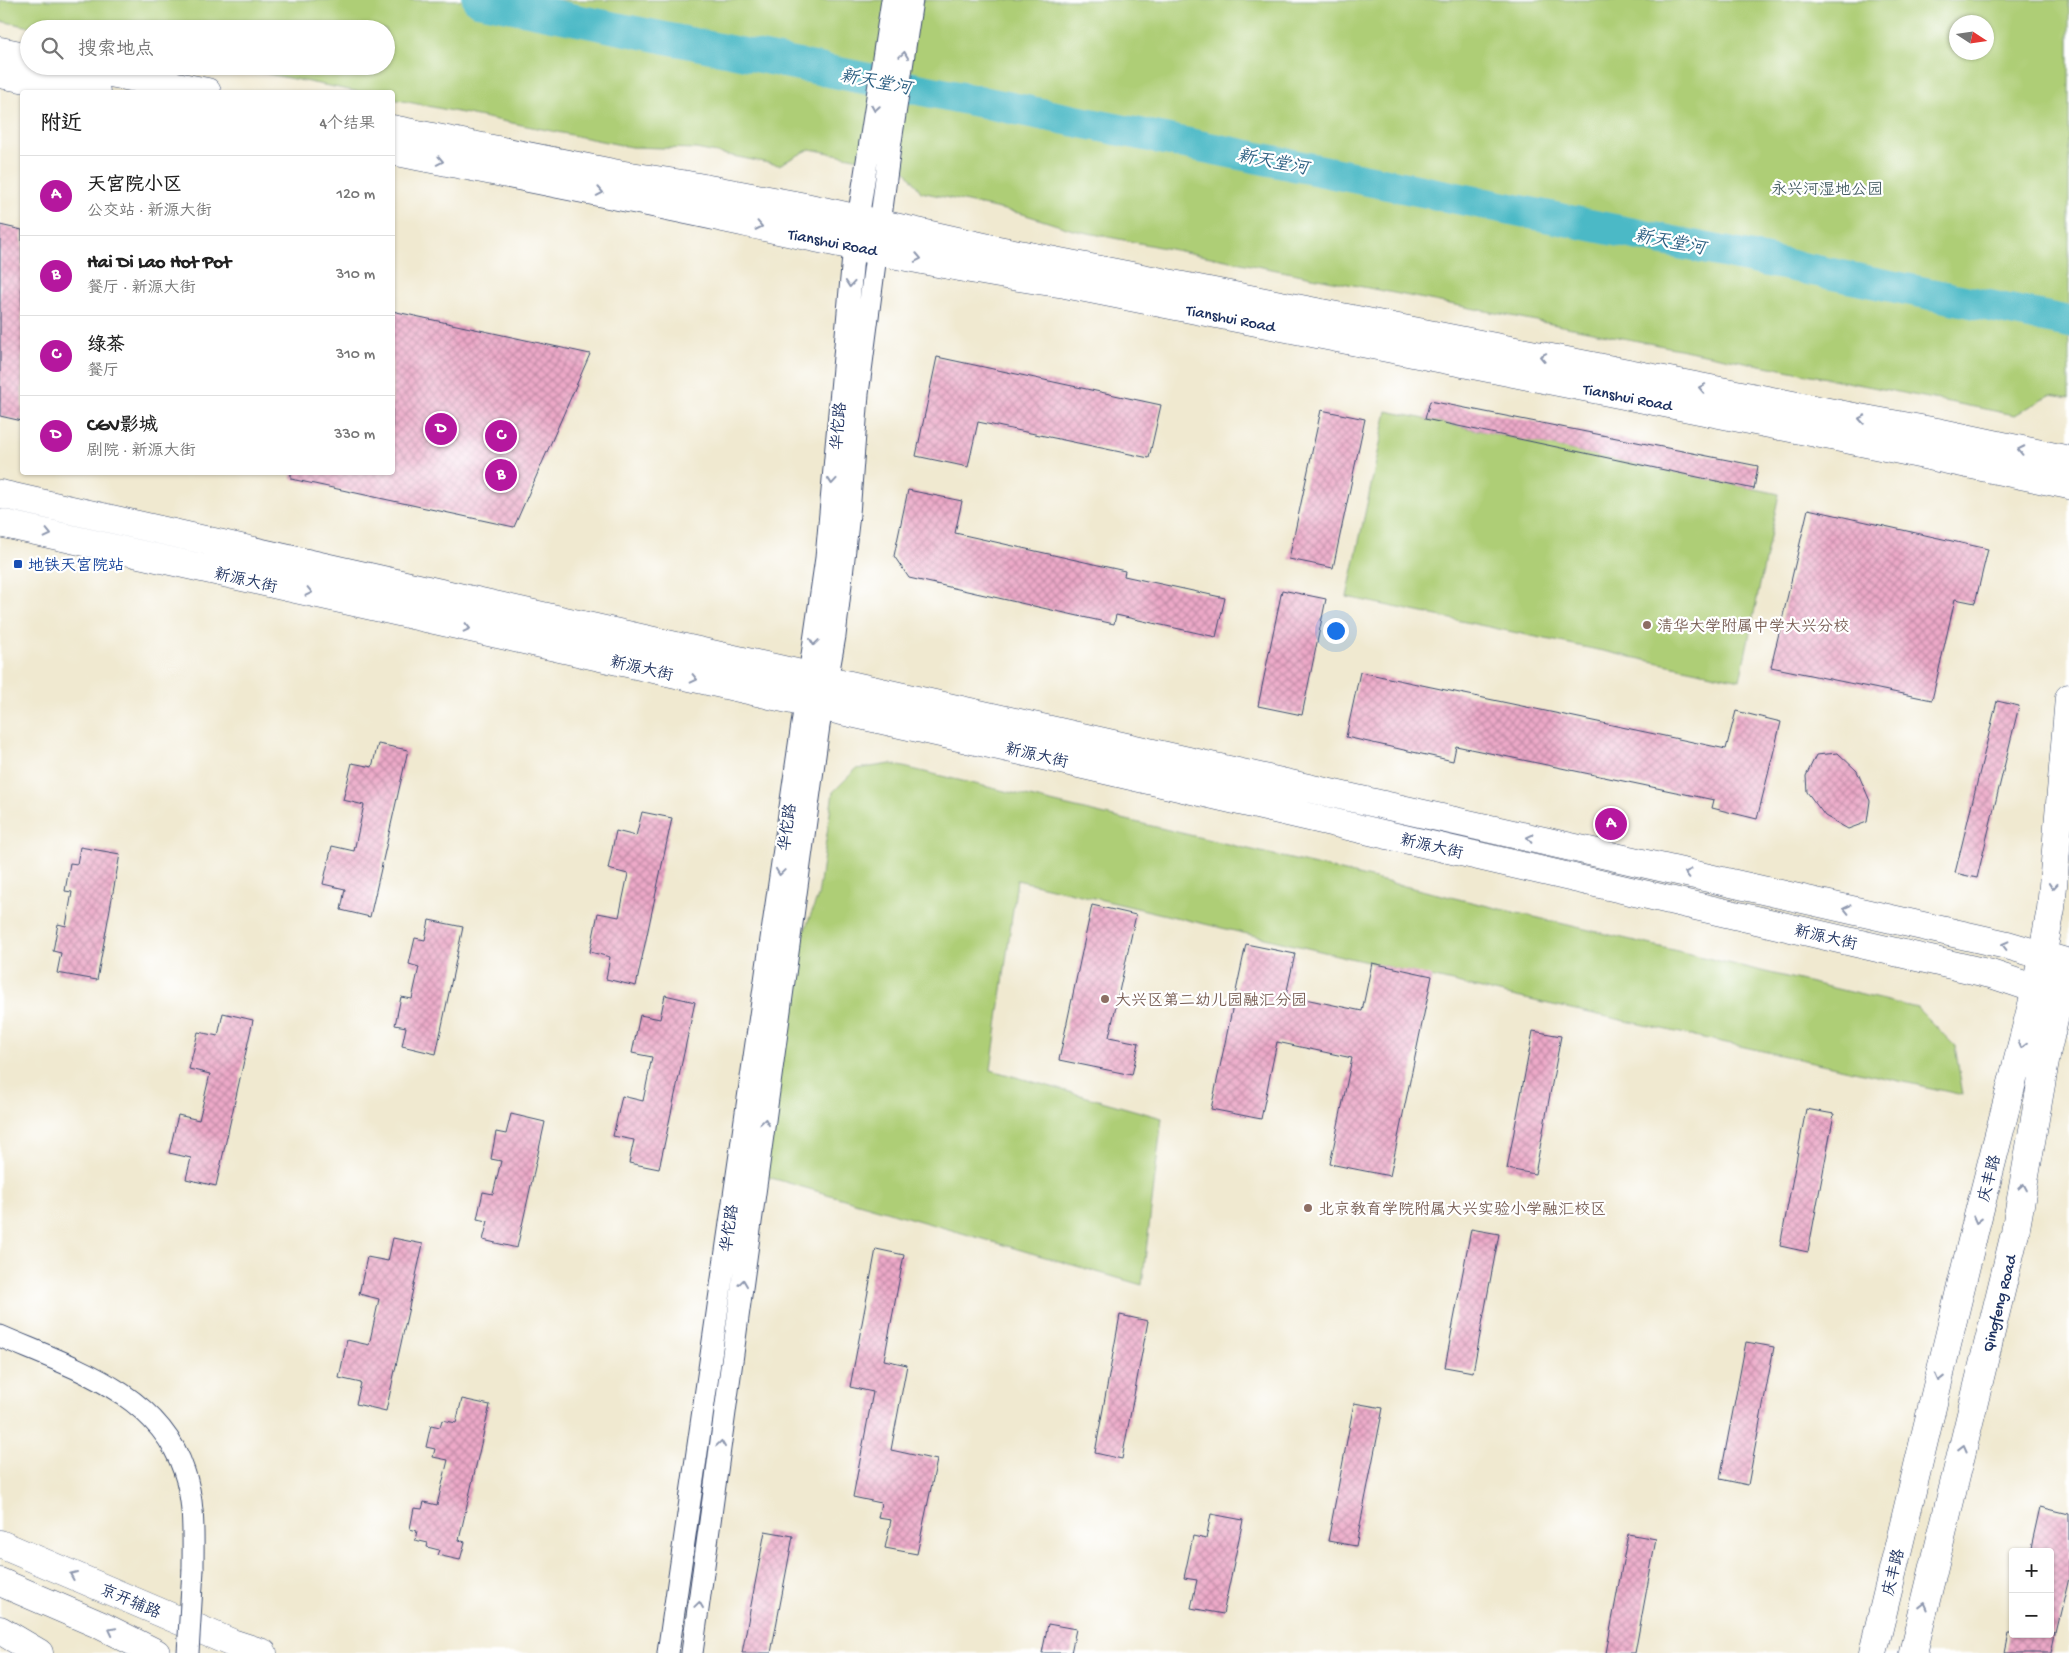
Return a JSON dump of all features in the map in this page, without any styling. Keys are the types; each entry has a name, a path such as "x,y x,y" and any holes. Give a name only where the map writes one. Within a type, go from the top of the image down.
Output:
{"main road":[{"path":"0,51 20,55"},
{"path":"0,74 85,90"},
{"path":"122,75 198,90"},
{"name":"Tianshui Road","path":"395,130 618,174 682,184 1009,276 1075,286 2069,485"},
{"name":"Tianshui Road","path":"395,152 606,193 867,235 993,249 1844,416 1937,432 2069,460"},
{"name":"新源大街","path":"0,494 1982,972 2055,997"},
{"name":"新源大街","path":"0,523 816,691 1987,940 2062,958"},
{"path":"2062,958 2051,909 2069,698"},
{"name":"Qingfeng Road","path":"1913,1653 2015,1233 2062,958"},
{"name":"庆丰路","path":"1873,1653 1974,1234 2055,997"},
{"name":"京开辅路","path":"0,1544 232,1643 263,1653"},
{"path":"0,1582 100,1625 156,1653"},
{"path":"0,1630 39,1653"},
{"path":"0,1643 30,1653"}],"street":[{"name":"华佗路","path":"867,235 889,155 898,28 892,0"},
{"name":"华佗路","path":"668,1653 816,691 836,627 858,394 867,235 868,149 898,28 912,0"},
{"name":"华佗路","path":"692,1653 816,691"},
{"path":"0,1336 87,1374 121,1393 145,1411 168,1438 184,1470 193,1511 194,1569 188,1653"}],"green space":[{"name":"永兴河湿地公园","path":"0,0 2069,0 2069,398 2050,395 2015,415 1073,230 1023,214 921,192 904,168 810,149 779,165 696,149 631,147 395,99 395,90 349,90 273,75 395,75 395,20 20,20 20,25 0,21"},
{"path":"1387,411 1779,494 1740,680 1347,597"},
{"path":"891,764 1917,1008 1955,1046 1963,1095 1512,996 1017,880 991,1070 1162,1118 1142,1285 761,1175 785,981 818,896 833,792 856,769"}],"building":[{"path":"0,225 20,230 20,421 0,416"},
{"path":"395,312 590,354 514,527 291,479 291,475 395,475"},
{"path":"937,357 1161,405 1149,458 978,422 968,467 916,456"},
{"path":"1430,401 1758,466 1754,489 1425,419"},
{"path":"1321,410 1365,419 1333,568 1289,559"},
{"path":"908,490 962,501 955,533 1125,571 1124,576 1225,598 1216,637 1116,615 1114,624 909,578 894,556"},
{"path":"1808,509 1988,549 1975,603 1955,599 1932,700 1771,667"},
{"path":"1282,590 1326,599 1302,715 1258,706"},
{"path":"1360,672 1726,749 1736,711 1781,722 1757,819 1712,808 1714,800 1456,746 1453,761 1346,737"},
{"path":"1997,701 2019,706 1977,878 1955,873"},
{"path":"378,744 408,750 370,917 341,910 345,889 323,884 332,846 354,851 364,805 343,800 352,763 372,767"},
{"path":"1838,753 1857,771 1870,801 1867,822 1848,829 1825,816 1807,792 1806,776 1816,755"},
{"path":"642,812 672,818 636,986 606,979 610,957 590,952 598,913 619,917 628,874 608,869 616,831 636,836"},
{"path":"80,847 120,854 97,980 57,973 61,953 53,951 58,924 66,926 72,892 65,891 70,863 77,864"},
{"path":"1092,905 1136,915 1109,1037 1139,1043 1132,1075 1059,1060"},
{"path":"429,920 463,927 436,1054 402,1046 406,1027 395,1025 401,997 412,999 419,967 409,964 415,938 425,940"},
{"path":"1246,944 1295,954 1286,995 1362,1011 1372,963 1432,976 1390,1176 1330,1164 1352,1058 1277,1042 1261,1119 1211,1109"},
{"path":"665,995 695,1002 659,1169 629,1163 634,1140 613,1136 622,1096 643,1101 652,1057 632,1053 640,1015 660,1019"},
{"path":"223,1013 253,1020 216,1186 186,1179 191,1158 169,1153 178,1115 199,1120 210,1074 189,1069 198,1032 218,1036"},
{"path":"1533,1031 1561,1036 1535,1174 1507,1169"},
{"path":"1806,1109 1834,1114 1808,1252 1780,1246"},
{"path":"511,1114 545,1122 517,1248 483,1240 488,1221 477,1219 483,1192 493,1194 501,1161 491,1159 496,1132 506,1134"},
{"path":"1471,1229 1499,1234 1473,1372 1445,1367"},
{"path":"393,1238 423,1244 386,1411 356,1404 361,1383 339,1378 347,1340 369,1345 379,1299 359,1294 367,1257 388,1261"},
{"path":"876,1249 904,1255 884,1360 907,1365 891,1450 937,1460 917,1554 885,1548 891,1520 878,1518 881,1503 853,1497 873,1392 850,1387"},
{"path":"1120,1315 1148,1321 1122,1459 1095,1453"},
{"path":"1746,1342 1774,1347 1748,1485 1720,1479"},
{"path":"462,1399 490,1405 459,1540 465,1542 460,1560 437,1555 439,1550 427,1547 428,1543 415,1540 417,1531 410,1529 414,1508 422,1509 424,1502 437,1505 448,1460 433,1457 435,1449 426,1447 431,1425 440,1427 442,1420 456,1423"},
{"path":"1354,1403 1383,1408 1356,1546 1328,1541"},
{"path":"2040,1507 2069,1514 2069,1578 2056,1633 2054,1633 2054,1548 2031,1548"},
{"path":"1211,1514 1243,1520 1223,1614 1191,1608 1197,1580 1184,1578 1193,1536 1206,1539"},
{"path":"765,1531 793,1536 771,1653 742,1653"},
{"path":"1628,1534 1656,1539 1635,1653 1606,1653"},
{"path":"1048,1624 1076,1629 1071,1653 1042,1653"},
{"path":"2009,1634 2009,1638 2054,1638 2055,1634 2051,1653 2005,1653"}],"waterway":[{"name":"新天堂河","path":"478,0 2069,322"}],"place":[{"name":"CGV影城","path":"441,429"},
{"name":"绿茶","path":"501,436"},
{"name":"Hai Di Lao Hot Pot","path":"501,475"},
{"name":"地铁天宫院站","path":"18,564"},
{"name":"清华大学附属中学大兴分校","path":"1647,625"},
{"name":"天宫院小区","path":"1611,824"},
{"name":"大兴区第二幼儿园融汇分园","path":"1105,999"},
{"name":"北京教育学院附属大兴实验小学融汇校区","path":"1308,1208"}]}
